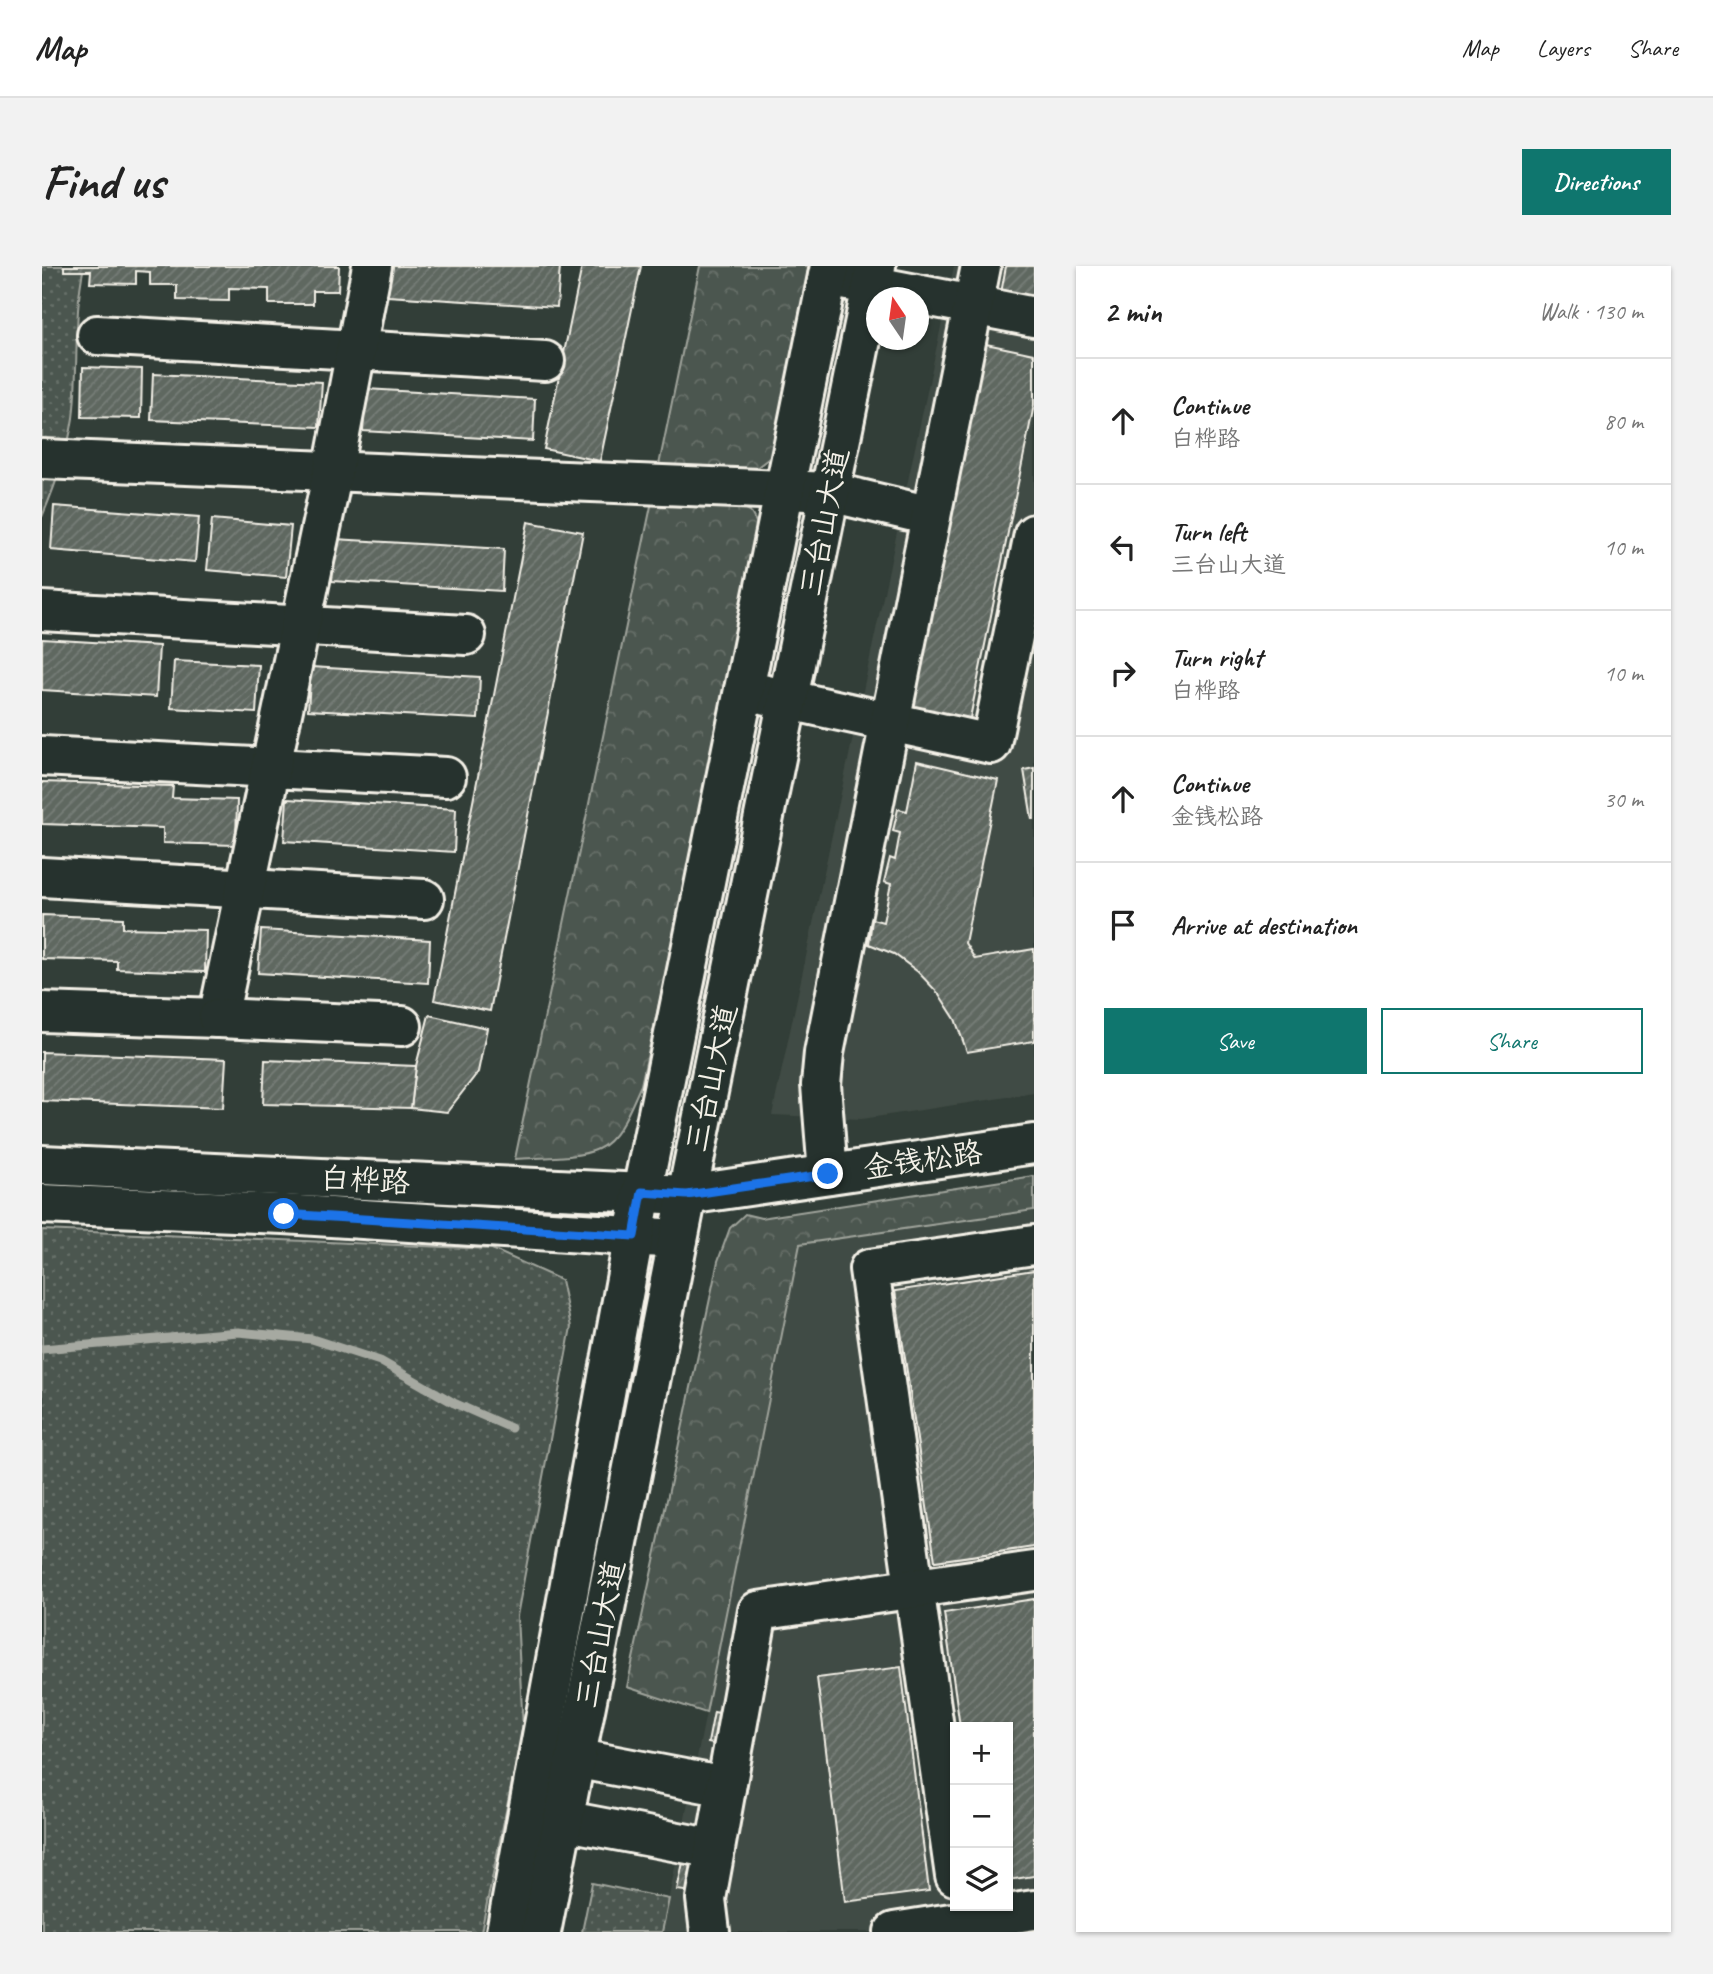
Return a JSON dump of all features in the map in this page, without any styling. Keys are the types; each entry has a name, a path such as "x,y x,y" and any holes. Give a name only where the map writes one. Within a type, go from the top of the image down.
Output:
{"main road":[{"path":"218,1018 333,471 372,266"},
{"path":"828,1174 821,1085 824,1053 981,266"},
{"path":"829,272 874,276 973,305 1034,317"},
{"name":"三台山大道","path":"557,1755 642,1192 829,272"},
{"name":"三台山大道","path":"506,1932 545,1817 557,1755 678,1239 874,276"},
{"path":"97,335 545,361"},
{"path":"42,459 830,492 931,516"},
{"path":"744,690 991,744 1034,534"},
{"path":"42,611 466,635"},
{"path":"42,756 446,777"},
{"path":"42,877 425,899"},
{"path":"42,1012 402,1026"},
{"name":"金钱松路","path":"687,1195 1034,1144"},
{"name":"白桦路","path":"42,1165 687,1195"},
{"name":"白桦路","path":"42,1204 284,1214 678,1239"},
{"path":"951,1848 869,1269 1034,1245"},
{"path":"710,1932 706,1899 758,1611 1034,1571"},
{"path":"557,1755 726,1787"},
{"path":"545,1817 715,1849"},
{"name":"三台山大道","path":"541,1932 545,1817"},
{"path":"894,1932 1034,1910"}],"shaded area":[{"path":"954,266 1034,266 1034,1093 862,1119 772,1115"},
{"path":"1034,1210 1034,1932 662,1932 800,1244"}],"green space":[{"path":"42,266 84,266 78,304 73,418 60,469 42,517"},
{"path":"700,266 813,266 777,452 755,469 658,470"},
{"path":"652,501 735,503 750,511 756,522 759,554 641,1085 619,1130 598,1149 569,1156 515,1159"},
{"path":"1034,1176 1034,1210 800,1244 706,1713 627,1687 718,1261 730,1228 745,1214 761,1218"},
{"path":"42,1230 492,1249 561,1280 571,1327 517,1616 523,1729 481,1932 42,1932"},
{"path":"592,1883 669,1899 662,1932 582,1932"}],"building":[{"path":"64,266 339,266 338,291 313,291 313,304 269,304 269,289 229,288 229,301 177,300 177,285 150,285 150,272 136,271 136,284 90,283 91,271 64,271"},
{"path":"389,266 560,266 557,307 388,296"},
{"path":"582,266 641,266 600,461 544,449"},
{"path":"1006,266 1034,266 1034,311 999,304"},
{"path":"986,344 1034,354 1034,405 969,723 911,711"},
{"path":"83,367 142,369 141,418 82,417"},
{"path":"153,374 322,382 319,427 151,420"},
{"path":"366,389 535,399 533,441 363,431"},
{"path":"54,506 199,517 195,562 51,550"},
{"path":"212,519 291,526 286,577 207,570"},
{"path":"528,522 583,532 490,1011 434,1000"},
{"path":"335,539 504,549 502,591 332,581"},
{"path":"42,639 159,646 156,697 42,690"},
{"path":"174,661 259,665 256,713 171,708"},
{"path":"311,667 480,677 478,719 308,710"},
{"path":"917,761 998,780 965,943 975,959 1034,949 1034,1041 967,1052 955,1019 939,994 918,972 894,954 869,944 872,919 883,922 891,884 884,882 890,858 895,860 900,833 893,831 898,809 907,811"},
{"path":"1034,768 1034,819 1032,819 1024,770"},
{"path":"42,782 173,786 172,798 237,800 236,845 163,843 163,828 42,824"},
{"path":"287,799 456,809 454,852 284,841"},
{"path":"42,915 123,918 123,928 206,930 205,972 117,969 117,961 42,959"},
{"path":"261,930 430,940 428,983 258,973"},
{"path":"429,1015 487,1028 478,1072 447,1112 411,1108 416,1066"},
{"path":"42,1052 226,1059 223,1108 42,1101"},
{"path":"265,1060 416,1066 411,1108 263,1104"},
{"path":"1034,1270 1034,1547 935,1561 895,1291"},
{"path":"1034,1599 1034,1876 1013,1879 1013,1722 959,1722 944,1613"},
{"path":"901,1667 929,1891 845,1902 817,1678"},
{"path":"714,1712 729,1715 722,1746 708,1743"},
{"path":"684,1858 698,1861 691,1892 677,1890"}],"waterway":[{"path":"42,1349 238,1332 312,1339 380,1361 454,1403 511,1428"}],"route":[{"path":"284,1214 634,1236 642,1192 687,1195 828,1174"}]}
